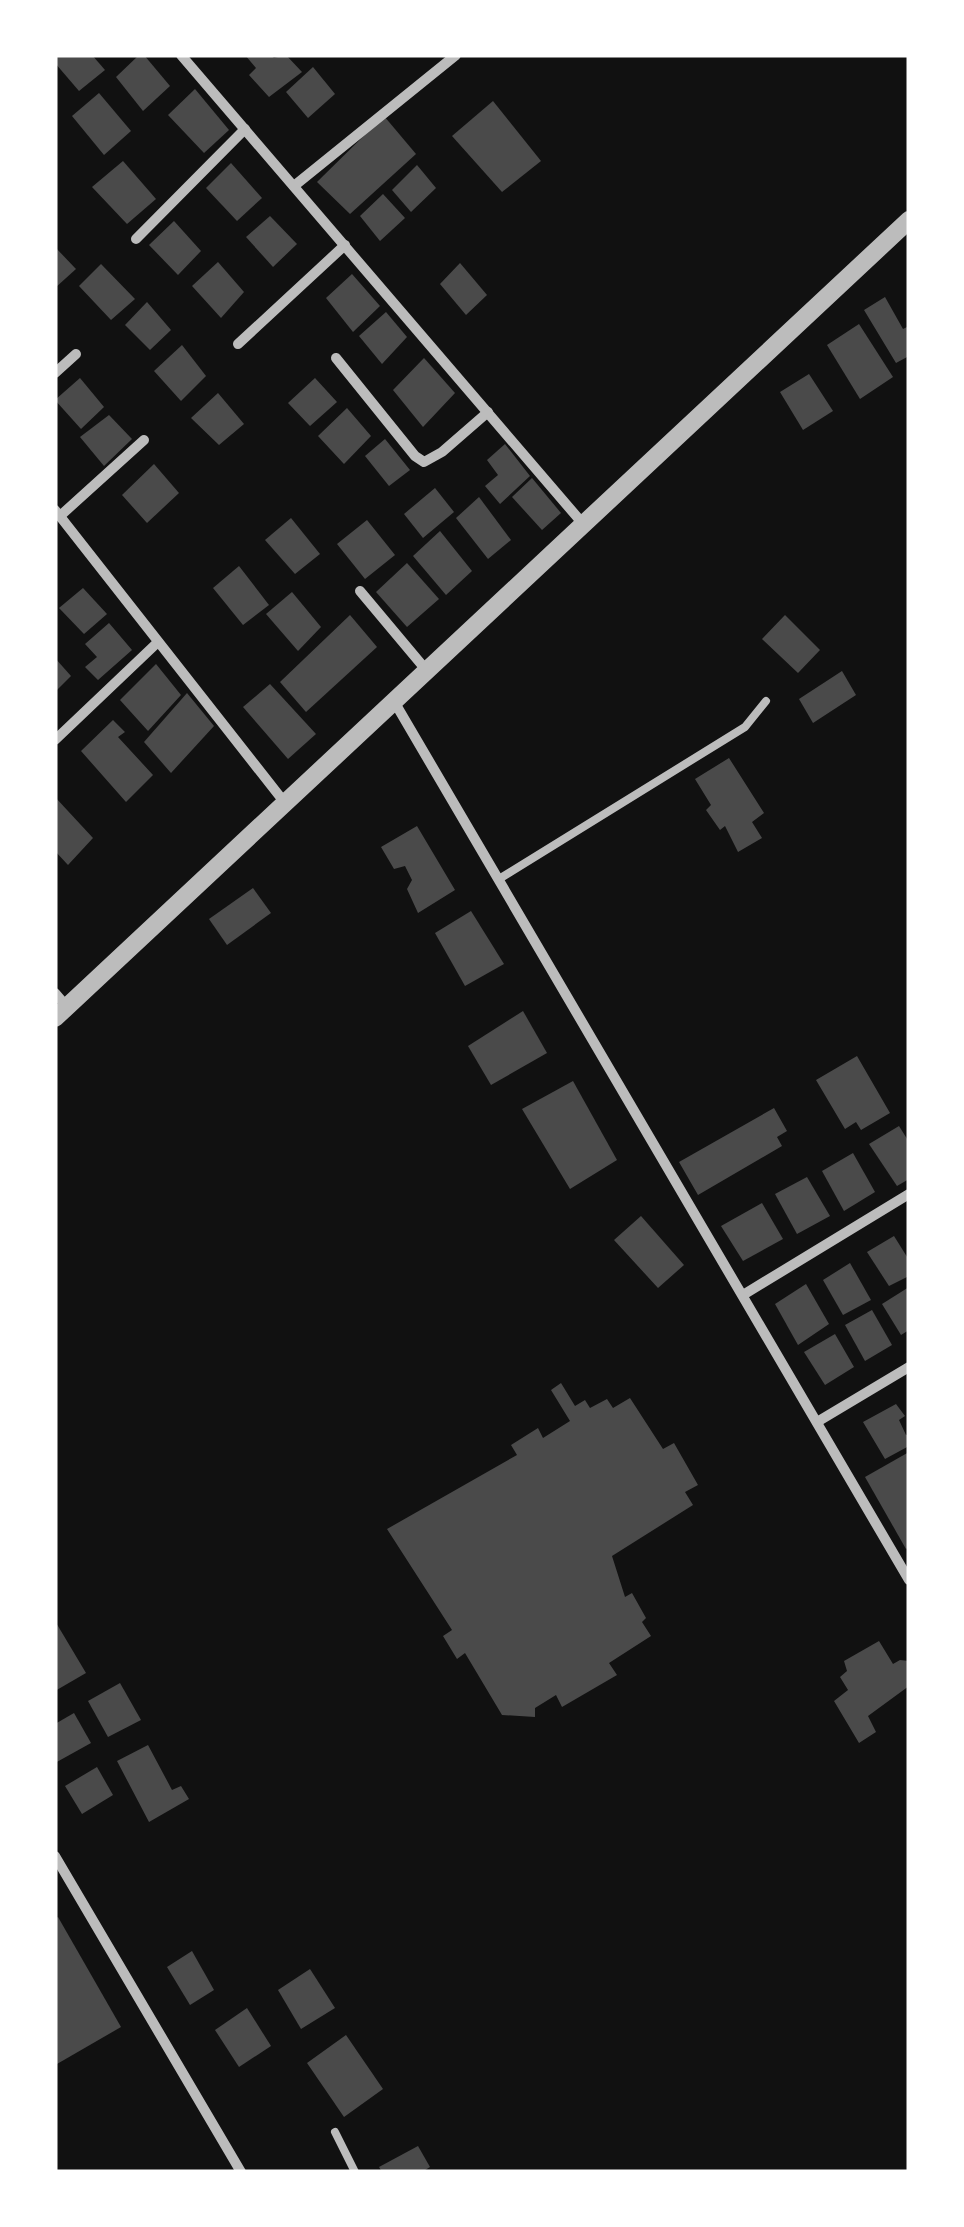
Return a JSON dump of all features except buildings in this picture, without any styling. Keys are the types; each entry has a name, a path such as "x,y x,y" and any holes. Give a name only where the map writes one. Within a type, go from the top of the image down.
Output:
{"street":[{"path":"182,55 585,526"},
{"path":"294,186 456,55"},
{"path":"136,239 245,129"},
{"path":"59,1006 286,804 909,220"},
{"path":"238,344 345,246"},
{"path":"55,373 76,354"},
{"path":"336,358 424,462 442,452 488,412"},
{"path":"144,440 57,513 286,804"},
{"path":"360,591 428,672"},
{"path":"55,740 158,642"},
{"path":"395,703 909,1580"},
{"path":"742,1295 909,1194"},
{"path":"817,1422 909,1368"},
{"path":"55,1856 240,2172"}],"lane":[{"path":"499,879 745,728 766,701"},
{"path":"334,2132 355,2172"}]}
